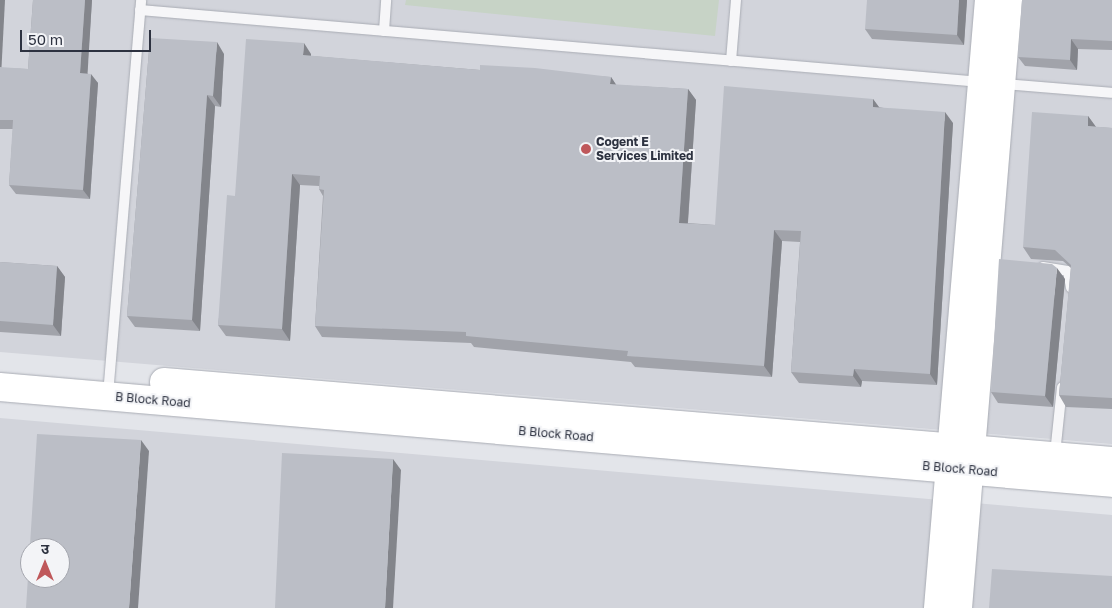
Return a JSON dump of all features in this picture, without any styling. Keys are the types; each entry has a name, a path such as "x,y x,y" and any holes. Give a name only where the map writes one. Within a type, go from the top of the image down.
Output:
{"street":[{"path":"938,608 992,262 992,83 989,0"},
{"path":"958,608 960,458 992,83 1008,0"},
{"name":"B Block Road","path":"0,369 108,387 960,458 1112,483"},
{"name":"B Block Road","path":"0,388 108,387"},
{"name":"B Block Road","path":"960,458 1055,456 1112,461"}],"lane":[{"path":"384,31 386,0"},
{"path":"731,60 736,0"},
{"path":"108,387 140,5 384,31 1112,93"},
{"path":"1034,266 1068,271 1070,304"},
{"path":"1055,456 1063,372"}],"shaded area":[{"path":"0,0 1112,0 1112,444 0,352"},
{"path":"0,418 1112,515 1112,608 0,608"}],"green space":[{"path":"406,0 719,0 715,36 405,5"}],"building":[{"path":"33,0 85,0 80,73 91,74 83,190 9,185 13,120 0,120 0,67 28,69"},
{"path":"867,0 959,0 957,35 865,29"},
{"path":"1022,0 1112,0 1112,41 1071,39 1070,60 1018,57"},
{"path":"150,38 217,42 213,96 207,95 192,320 127,316"},
{"path":"246,39 304,43 303,55 480,70 480,65 535,68 611,77 610,84 688,89 679,223 715,225 724,86 873,99 873,107 945,112 930,374 854,369 853,376 791,372 801,231 774,230 764,366 627,356 628,351 466,336 466,332 315,326 324,190 319,189 320,176 292,174 282,329 218,325 227,195 235,196"},
{"path":"1032,112 1088,116 1088,126 1112,128 1112,398 1059,395 1071,265 1055,250 1023,247"},
{"path":"999,259 1052,264 1057,268 1045,396 991,392"},
{"path":"0,262 57,266 53,325 0,321"},
{"path":"37,434 141,440 129,608 26,608 27,588 70,588 70,538 30,538"},
{"path":"282,453 393,459 385,608 275,608"},
{"path":"992,569 1112,576 1112,608 989,608"}],"place":[{"name":"Cogent E Services Limited","path":"586,149"}]}
